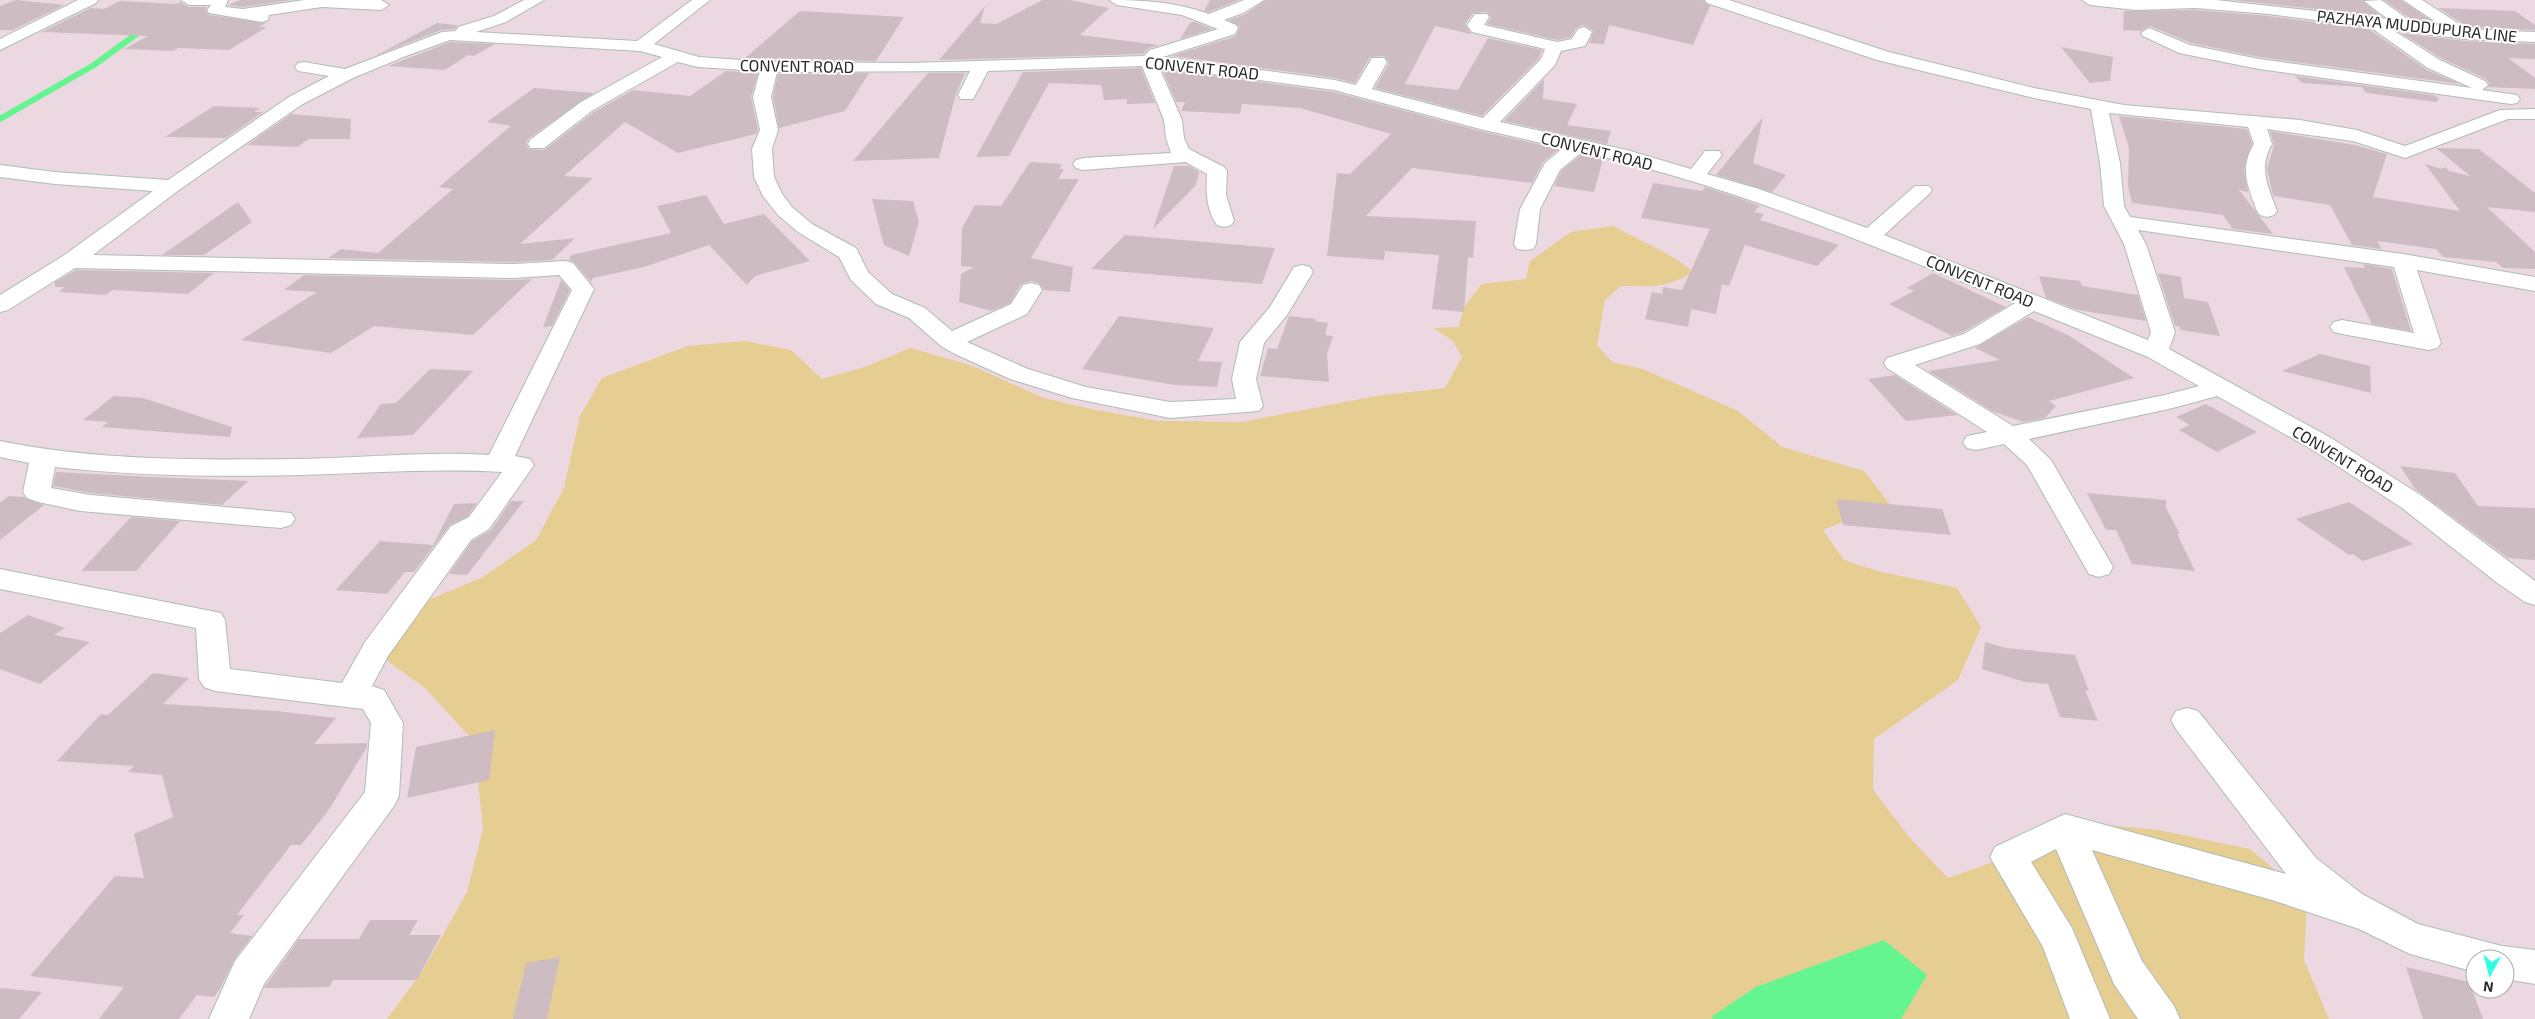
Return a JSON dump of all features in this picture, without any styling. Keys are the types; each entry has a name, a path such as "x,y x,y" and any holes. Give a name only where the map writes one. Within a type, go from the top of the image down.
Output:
{"street":[{"path":"0,45 90,0"},
{"path":"190,0 221,2 215,10 294,23"},
{"path":"0,305 71,261 172,186 240,141 295,101 347,74 448,35 500,19 536,0"},
{"path":"641,46 702,0"},
{"path":"1117,0 1177,9 1228,27 1230,31 1156,54 1148,61 1170,112 1175,138 1181,152 1217,171 1216,195 1224,221"},
{"path":"1208,20 1237,10 1256,0"},
{"path":"1713,0 1883,56 1967,78 2099,106 2255,121 2357,136 2405,152 2506,114 2535,114"},
{"name":"PAZHAYA MUDDUPURA LINE","path":"2090,0 2133,3 2189,2 2269,9 2465,34 2535,37"},
{"path":"2411,0 2465,34"},
{"path":"244,14 323,1 381,5"},
{"path":"2372,1 2410,28"},
{"path":"1482,17 1475,26 1478,29 1548,44 1554,48 1579,42 1584,32"},
{"path":"2372,23 2434,64 2535,108"},
{"path":"2149,33 2185,49 2250,62 2511,99"},
{"name":"CONVENT ROAD","path":"448,35 641,46 674,57 698,62 770,67 910,68 1148,61 1306,80 1362,91 1487,125 1627,156 1752,193 1870,236 2156,352 2185,366 2218,388 2322,444 2404,497 2535,595"},
{"path":"1487,125 1513,96 1549,61 1554,48"},
{"path":"537,144 587,106 674,57"},
{"path":"1362,91 1378,62"},
{"path":"967,95 982,65"},
{"path":"304,67 347,74"},
{"path":"770,67 762,97 769,130 762,149 764,177 773,196 805,228 848,253 859,275 884,299 917,313 949,341 1019,374 1081,393 1146,408 1170,410 1250,406 1244,378 1252,342 1279,310 1302,272"},
{"path":"2099,106 2110,163 2114,206 2135,244 2163,332 2156,352"},
{"path":"2255,121 2263,144 2255,154 2252,168 2267,211"},
{"path":"1525,244 1530,209 1552,166 1578,145"},
{"path":"1083,164 1172,159 1179,158 1181,152"},
{"path":"1695,176 1712,155"},
{"path":"0,171 55,178 172,186"},
{"path":"1870,236 1922,190"},
{"path":"2123,222 2403,262 2535,284"},
{"path":"71,261 514,271 565,268 583,288 499,462"},
{"path":"2342,327 2429,343 2403,262"},
{"path":"949,341 1020,308 1031,290"},
{"path":"2033,302 1972,339 1896,363 2009,435 2038,460 2099,567"},
{"path":"1976,442 2170,402 2218,388"},
{"path":"0,449 43,458 108,465 280,467 458,460 522,465 479,523 462,533 376,650 351,696"},
{"path":"43,458 38,492 51,497 77,502 169,512 281,519"},
{"path":"0,579 210,620 215,679 373,698 387,723 382,796 249,973 230,1019"},
{"path":"2187,720 2303,869 2348,905 2410,938 2465,952"},
{"path":"2090,1019 2059,940 2008,857 2065,828 2272,885 2369,916"},
{"path":"2065,828 2128,972 2160,1019"},
{"path":"2515,964 2535,967"}],"shaded area":[{"path":"1613,226 1675,258 1693,272 1666,284 1621,286 1605,300 1597,345 1612,362 1643,369 1738,411 1782,447 1864,471 1889,503 1823,530 1844,560 1877,571 1957,588 1981,627 1958,680 1874,739 1873,790 1910,838 1948,878 2008,857 2062,821 2158,830 2250,849 2307,897 2304,960 2329,1019 387,1019 422,972 467,892 483,829 474,741 425,688 378,654 417,605 483,577 536,540 564,488 580,416 602,378 688,346 745,341 791,350 822,379 865,367 910,348 970,365 1044,398 1091,409 1158,421 1242,422 1376,396 1445,388 1462,357 1453,341 1433,328 1459,327 1464,307 1482,284 1526,279 1530,261 1571,232"},
{"path":"1884,940 1927,975 1901,1019 1714,1019 1711,1017 1756,987"}],"building":[{"path":"16,0 64,5 13,30 0,30 0,6"},
{"path":"240,0 291,0 243,7 228,5"},
{"path":"1042,0 1070,0 1109,8 1080,35 1159,45 1149,48 1143,54 939,60 985,6 980,23 997,24"},
{"path":"1210,0 1239,0 1209,12 1204,11"},
{"path":"1266,0 1703,0 1710,6 1693,45 1609,25 1604,44 1589,43 1594,31 1583,25 1576,28 1571,37 1557,40 1487,24 1491,18 1487,12 1473,13 1465,24 1471,34 1435,26 1405,84 1458,90 1488,38 1542,50 1539,58 1482,116 1375,88 1389,63 1384,56 1370,57 1355,83 1335,78 1172,56 1236,36 1240,27 1229,20 1244,15"},
{"path":"2233,0 2362,0 2381,16"},
{"path":"2384,0 2401,0 2435,23 2414,21"},
{"path":"120,1 176,4 180,2 189,7 207,7 205,10 209,15 266,23 259,27 267,27 229,50 178,48 173,51 124,49 148,36 42,32 91,8 104,9"},
{"path":"2438,8 2515,11 2535,25 2535,30 2468,27"},
{"path":"2195,10 2269,16 2369,29 2427,70 2460,84 2259,57 2191,43 2150,26 2141,31 2123,30 2124,11"},
{"path":"800,11 904,17 876,61 745,58"},
{"path":"1191,22 1195,22 1212,29 1180,39"},
{"path":"437,23 457,25 455,29 441,30 375,56"},
{"path":"2401,33 2465,41 2535,44 2535,59 2508,58 2535,78 2535,89 2488,87 2490,84 2486,79 2441,58"},
{"path":"450,42 495,44 474,56 468,55 445,70 388,66"},
{"path":"2061,47 2113,57 2110,81 2090,83"},
{"path":"1141,68 1155,103 1127,104 1127,99 1104,100 1101,85 1049,83 1009,156 976,157 1023,72"},
{"path":"1162,69 1334,92 1480,131 1559,149 1543,162 1532,183 1412,168 1366,216 1476,221 1473,258 1468,257 1464,312 1432,309 1439,255 1385,251 1384,260 1327,256 1337,173 1350,174 1391,134 1300,108 1242,104 1240,114 1181,111 1185,102 1176,102"},
{"path":"726,71 758,73 751,97 758,130 756,134 678,153 625,122 564,176 593,178 520,244 575,238 552,260 514,262 328,258 341,249 378,253 453,189 439,187 511,126 487,122 534,88 594,93 528,139 526,143 528,149 544,150 594,112 633,90 690,96"},
{"path":"869,73 845,111 779,128 773,97 778,74"},
{"path":"928,73 965,73 956,94 939,158 853,161"},
{"path":"2295,76 2433,95 2439,98 2437,102 2366,93 2362,87 2302,83"},
{"path":"1544,79 1543,99 1577,104 1567,125 1611,131 1607,144 1504,121"},
{"path":"214,106 260,108 254,112 263,112 226,138 165,137"},
{"path":"291,114 351,119 350,139 309,139 297,147 247,145"},
{"path":"2119,116 2247,129 2252,144 2244,169 2248,192 2239,190 2273,234 2233,229 2223,215 2132,203 2128,186 2129,148"},
{"path":"1763,117 1753,163 1786,175 1772,192 1716,175"},
{"path":"2270,131 2355,145 2387,154 2373,197 2460,211 2425,164 2442,169 2445,167 2449,171 2470,176 2436,148 2479,149 2535,193 2535,212 2487,207 2535,252 2535,269 2503,268 2496,262 2443,257 2436,249 2377,241 2382,249 2352,245 2330,205 2273,196 2267,169 2274,145"},
{"path":"1582,154 1603,159 1594,192 1554,186 1561,171"},
{"path":"1030,162 1062,164 1059,169 1064,169 1058,179 1079,179 1031,258 1073,267 1070,292 1044,290 1039,283 1031,281 1021,284 1010,303 991,311 959,302 961,274 974,267 961,266 962,228 975,205 1001,206"},
{"path":"1174,166 1190,166 1199,172 1196,185 1153,229"},
{"path":"1653,183 1702,191 1705,187 1747,201 1760,206 1754,212 1764,214 1760,220 1839,245 1817,266 1745,245 1729,286 1722,284 1716,314 1691,309 1688,327 1645,319 1652,292 1662,294 1663,287 1682,290 1710,229 1641,218"},
{"path":"706,195 724,224 764,214 810,261 755,276 747,285 709,245 644,267 593,278 591,282 574,262 569,260 571,255 671,233 657,206"},
{"path":"872,199 913,201 919,222 909,256 884,245"},
{"path":"238,202 252,222 204,255 162,255"},
{"path":"1125,235 1275,248 1262,284 1091,269"},
{"path":"2363,264 2392,269 2411,331 2372,324 2344,267 2365,268"},
{"path":"76,270 214,273 188,294 112,290 106,295 59,292 64,287 55,287 55,282"},
{"path":"1933,273 2006,307 1963,332 1952,336 1889,304 1914,291 1907,288"},
{"path":"2158,273 2181,277 2184,298 2208,302 2220,336 2180,330 2179,326 2175,326"},
{"path":"304,275 532,279 473,335 374,326 331,353 241,340 317,292 284,290"},
{"path":"2039,276 2080,281 2082,286 2138,295 2146,321 2078,310 2046,298"},
{"path":"561,280 570,290 552,326 543,327"},
{"path":"1119,316 1214,328 1198,361 1222,362 1217,387 1175,385 1082,369"},
{"path":"1289,316 1316,319 1315,321 1328,323 1325,335 1333,336 1327,354 1329,382 1260,376 1268,348 1277,349"},
{"path":"2028,317 2068,335 2134,378 2049,401 2056,406 2045,418 2023,422 1992,411 1928,371 2000,360 1975,348"},
{"path":"2320,354 2370,366 2371,393 2282,371"},
{"path":"430,369 473,371 413,435 357,438 381,404 396,403"},
{"path":"1895,375 1957,415 1906,421 1868,379"},
{"path":"114,396 143,398 232,427 230,437 102,427 108,422 83,420"},
{"path":"2206,404 2257,432 2217,452 2179,430 2190,425 2176,417"},
{"path":"2400,466 2455,473 2478,506 2535,508 2535,560 2508,558 2415,489"},
{"path":"56,472 248,481 222,505 91,493 53,486"},
{"path":"2087,493 2166,500 2166,508 2180,534 2177,534 2195,571 2132,564 2116,530 2106,530"},
{"path":"9,496 24,497 44,505 0,540 0,503"},
{"path":"1836,499 1942,509 1951,535 1843,525"},
{"path":"511,501 524,501 467,575 449,574 472,541 491,530"},
{"path":"2349,502 2413,544 2363,561 2353,554 2349,555 2296,519"},
{"path":"477,503 468,516 450,525 414,572 405,572 387,594 336,590 380,541 433,545 454,504"},
{"path":"131,517 180,521 136,571 81,571"},
{"path":"28,615 65,628 54,635 90,642 40,684 0,669 0,633"},
{"path":"1985,642 2006,648 2075,655 2089,691 2085,690 2098,721 2060,717 2048,684 2025,682 1982,669"},
{"path":"153,673 189,678 163,704 277,711 336,718 314,744 367,743 367,747 328,811 301,845 291,845 237,915 244,915 230,933 252,936 234,960 214,997 197,995 179,1019 99,1019 124,987 30,976 115,876 144,878 134,834 173,817 162,775 128,772 134,766 57,761 101,714 108,715"},
{"path":"495,730 489,780 407,798 416,747"},
{"path":"370,920 418,920 409,935 441,935 417,980 333,980 329,987 264,988 299,939 359,939"},
{"path":"560,957 547,1019 513,1019 526,963"},
{"path":"2406,967 2465,981 2465,999 2475,999 2483,1019 2423,1019"},
{"path":"0,988 42,992 19,1019 0,1019"}],"waterway":[{"path":"0,119 94,65 146,27"}]}
